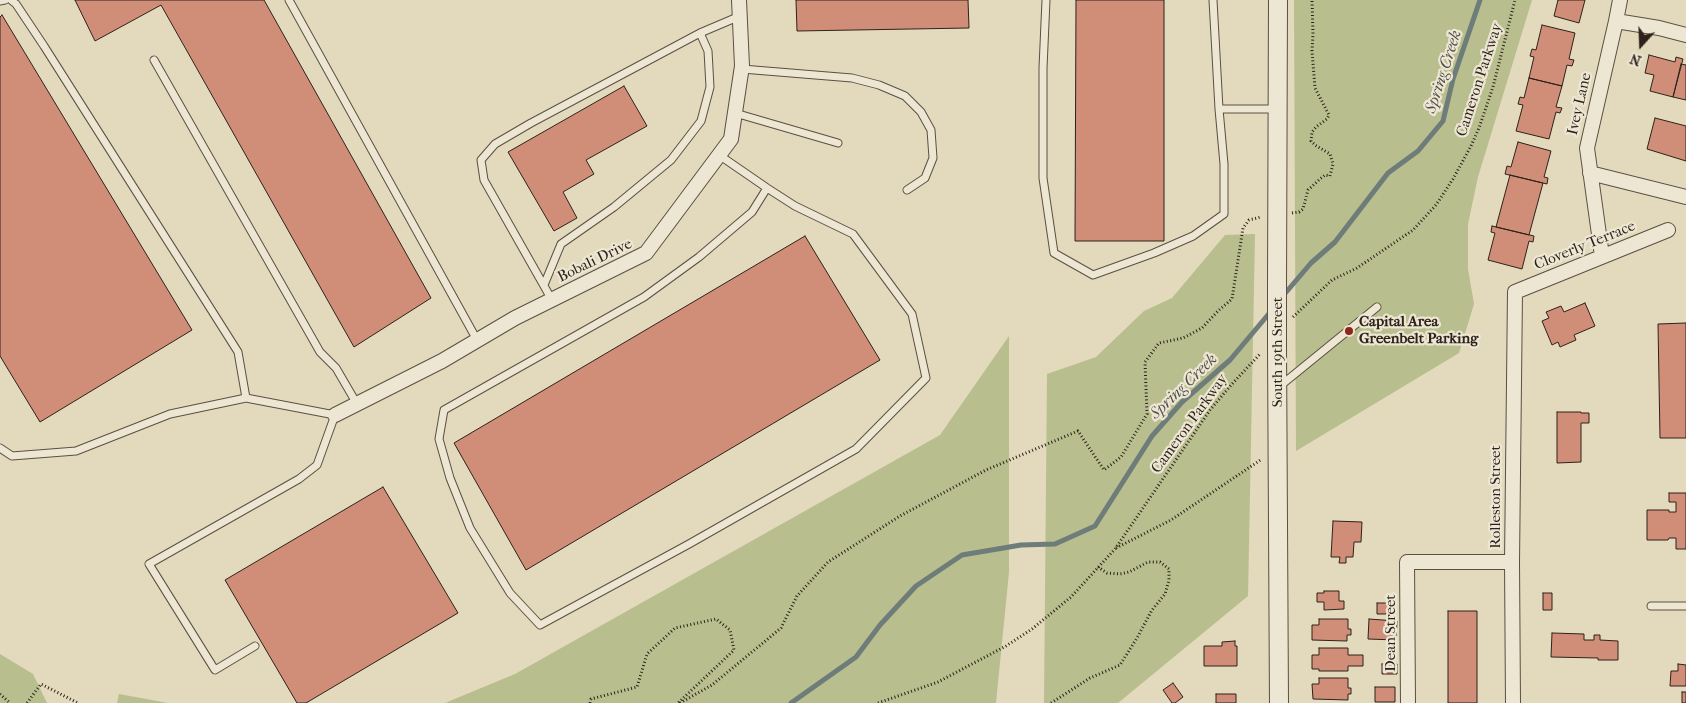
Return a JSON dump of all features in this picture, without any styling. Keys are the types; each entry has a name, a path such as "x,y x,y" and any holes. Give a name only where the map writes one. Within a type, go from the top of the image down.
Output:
{"street":[{"name":"Bobali Drive","path":"335,415 442,361 515,318 646,254 731,138 742,69 740,0"},
{"name":"South 19th Street","path":"1278,0 1277,285 1272,347 1278,388 1279,703"},
{"name":"Ivey Lane","path":"1602,256 1587,148 1620,0"},
{"path":"1616,20 1686,35"},
{"path":"1590,173 1686,197"},
{"name":"Cloverly Terrace","path":"1515,292 1668,230"},
{"name":"Rolleston Street","path":"1513,703 1512,562 1515,292"},
{"name":"Dean Street","path":"1408,703 1407,562 1512,562"}],"lane":[{"path":"0,2 5,0"},
{"path":"11,0 16,4 44,46 238,352 246,398"},
{"path":"289,0 477,340"},
{"path":"1046,0 1043,68 1043,178 1054,253 1093,274 1154,253 1193,236 1224,214 1224,164 1213,0"},
{"path":"552,300 484,180 481,160 495,144 524,127 700,33 740,16"},
{"path":"544,286 561,244 614,207 671,160 701,121 710,87 708,51 700,33"},
{"path":"154,60 320,352 336,368 357,404"},
{"path":"742,69 852,78 879,85 905,96 921,112 931,130 933,158 925,178 908,190"},
{"path":"1219,109 1278,109"},
{"path":"735,113 838,143"},
{"path":"719,155 795,206 853,234 912,314 926,378 856,449 689,544 540,625 510,593 470,528 450,478 439,439 444,410 644,296 699,257 752,212 767,188"},
{"path":"1278,388 1377,307"},
{"path":"0,448 12,456 76,451 170,414 246,398 335,415 317,465 299,480 149,564 215,670 255,646"},
{"path":"1651,606 1686,606"}],"path":[{"path":"679,703 712,686 780,628 797,596 828,562 900,516 986,470 1078,431 1104,470 1121,457 1147,414 1145,362 1159,343 1183,338 1202,328 1232,299 1243,228 1249,220 1299,212 1303,209 1308,190 1325,175 1330,176 1333,170 1330,154 1311,141 1312,132 1316,126 1327,119 1329,115 1315,88 1312,65 1312,0"},
{"name":"Cameron Parkway","path":"1290,320 1332,280 1357,268 1413,230 1436,205 1453,179 1479,128 1493,87 1515,0"},
{"name":"Cameron Parkway","path":"878,703 938,682 1006,646 1032,629 1071,597 1115,549 1210,410 1232,384 1272,347"},
{"path":"1115,549 1171,520 1278,449"},
{"path":"1051,703 1090,678 1120,665 1152,610 1165,594 1169,580 1169,569 1160,562 1148,562 1130,572 1120,574 1107,573 1098,567"},
{"path":"590,703 591,699 637,687 647,654 675,628 716,619 730,630 734,650 679,703"},
{"path":"27,703 41,684 78,703"},
{"path":"0,694 10,703"}],"green space":[{"path":"1294,0 1532,0 1478,177 1468,224 1468,269 1474,304 1459,353 1296,451"},
{"path":"1255,234 1248,596 1118,703 1044,703 1047,374 1096,357 1144,311 1172,298 1225,235"},
{"path":"1009,336 1009,572 996,703 445,703 515,674 940,435"},
{"path":"0,654 33,674 47,703 0,703"},
{"path":"119,694 168,703 117,703"}],"building":[{"path":"75,0 264,0 431,298 354,347 161,5 95,41"},
{"path":"796,0 968,0 969,28 797,31"},
{"path":"1076,0 1164,0 1164,241 1075,241"},
{"path":"1558,0 1585,0 1579,23 1554,16"},
{"path":"2,15 192,330 40,422 0,356 0,17"},
{"path":"1542,25 1575,33 1569,59 1574,60 1572,66 1567,65 1562,86 1529,78 1534,57 1530,56 1532,49 1536,50"},
{"path":"1649,55 1675,62 1676,57 1683,59 1673,97 1650,91 1654,75 1645,73"},
{"path":"1681,64 1686,65 1686,100 1673,97"},
{"path":"1529,78 1562,86 1556,107 1562,108 1560,113 1556,112 1549,139 1516,131 1523,105 1518,104 1520,97 1524,98"},
{"path":"624,86 647,126 586,160 594,174 563,192 577,218 554,231 508,152"},
{"path":"1655,118 1686,126 1686,161 1647,149"},
{"path":"1518,142 1551,151 1544,177 1548,178 1547,184 1505,174 1507,166 1511,167"},
{"path":"1510,175 1543,183 1529,235 1496,227"},
{"path":"1492,226 1534,236 1533,242 1529,241 1522,269 1488,260 1495,233 1491,232"},
{"path":"805,236 880,360 526,570 454,443"},
{"path":"1585,303 1595,326 1574,335 1576,340 1560,347 1558,342 1552,345 1542,321 1549,318 1546,312 1561,306 1564,312"},
{"path":"1686,323 1686,438 1660,438 1658,324"},
{"path":"1557,412 1589,413 1589,423 1581,423 1581,462 1557,463"},
{"path":"383,487 458,613 306,703 297,703 225,580"},
{"path":"1669,493 1686,493 1686,549 1676,549 1676,538 1647,540 1647,510 1669,510 1669,512 1676,512 1676,502 1669,502"},
{"path":"1333,521 1362,522 1361,542 1354,542 1353,557 1346,557 1346,563 1339,563 1340,557 1331,557"},
{"path":"1324,591 1339,591 1339,601 1344,601 1344,609 1324,610 1324,602 1317,602 1317,593 1324,593"},
{"path":"1543,593 1552,593 1552,610 1543,610"},
{"path":"1377,603 1394,603 1395,614 1377,614"},
{"path":"1448,611 1477,611 1477,703 1448,703"},
{"path":"1319,619 1348,619 1348,629 1351,629 1351,635 1347,635 1347,641 1312,640 1312,625 1319,625"},
{"path":"1369,619 1397,621 1396,640 1368,639"},
{"path":"1552,633 1584,634 1584,640 1594,640 1594,635 1600,635 1600,640 1618,641 1618,660 1551,657"},
{"path":"1235,641 1235,646 1237,646 1237,666 1204,666 1204,646 1222,646 1222,642"},
{"path":"1319,648 1348,648 1348,655 1363,655 1363,666 1348,666 1348,671 1319,671 1319,669 1312,669 1312,655 1319,655"},
{"path":"1382,664 1397,664 1397,674 1382,674"},
{"path":"1678,664 1686,665 1686,686 1670,686 1671,671 1678,671"},
{"path":"1319,678 1348,678 1348,688 1351,688 1351,694 1348,694 1348,700 1313,699 1312,684 1319,684"},
{"path":"1173,683 1183,697 1175,703 1172,703 1163,690"},
{"path":"1375,687 1395,687 1395,702 1375,702"},
{"path":"1682,692 1686,692 1686,703 1682,703"},
{"path":"1216,694 1236,694 1236,703 1216,703"}],"waterway":[{"name":"Spring Creek","path":"1282,297 1311,263 1335,242 1388,173 1418,151 1443,121 1453,79 1480,0"},
{"name":"Spring Creek","path":"791,703 856,657 880,625 916,586 962,555 1021,545 1055,544 1095,526 1152,436 1182,402 1230,360 1272,310"}],"place":[{"name":"Capital Area Greenbelt Parking","path":"1349,331"}]}
